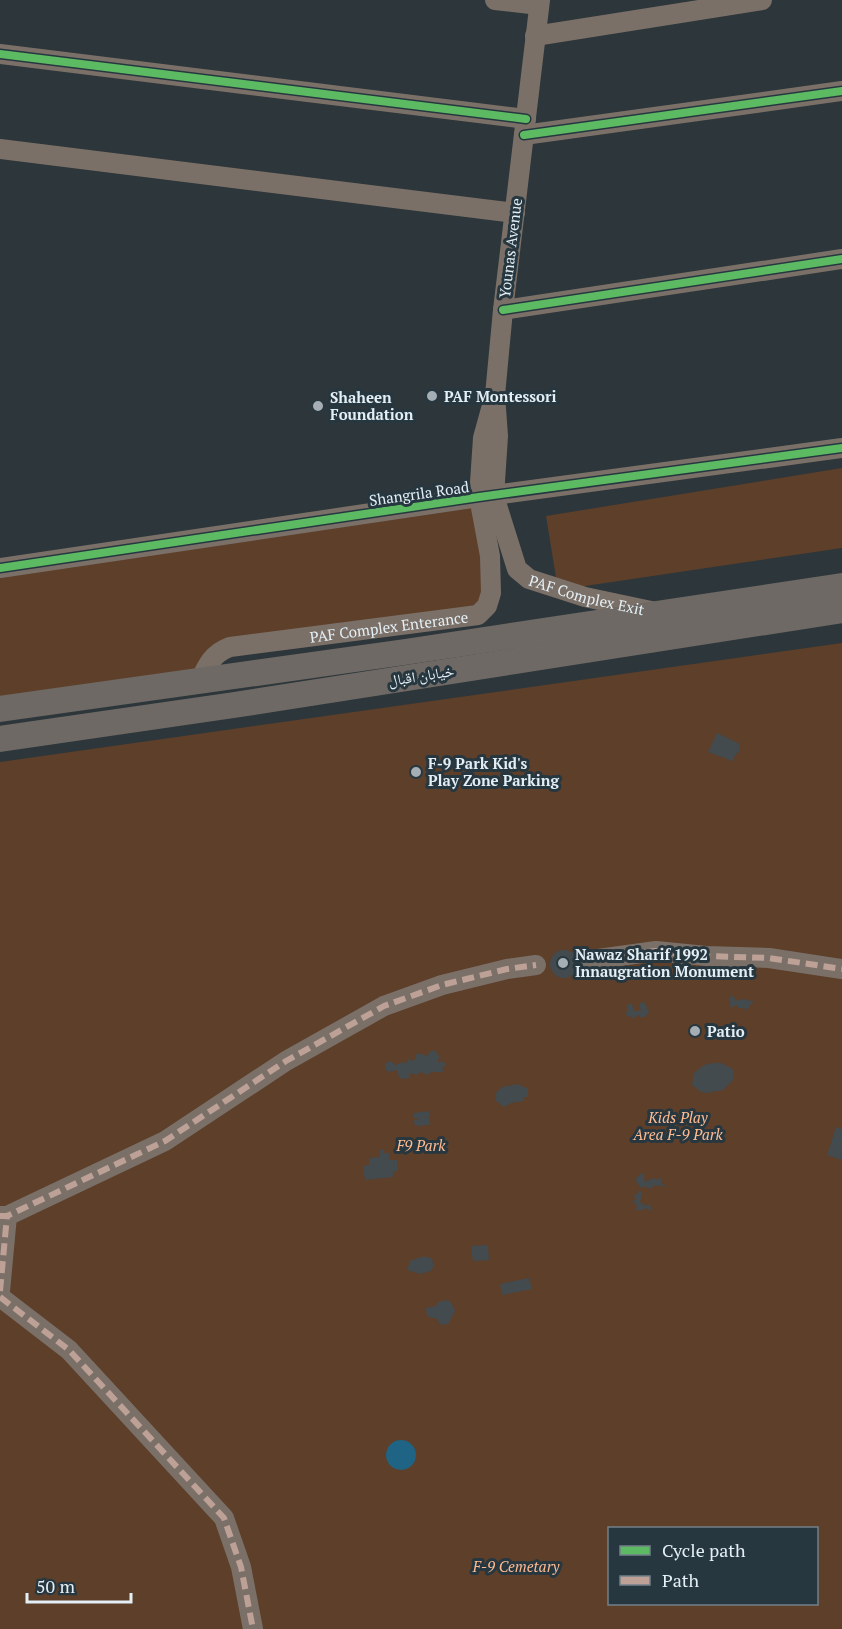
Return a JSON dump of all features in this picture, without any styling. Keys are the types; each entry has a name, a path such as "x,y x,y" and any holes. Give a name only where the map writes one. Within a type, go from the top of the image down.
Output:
{"main road":[{"name":"خیابان اقبال","path":"0,709 664,614 842,586"},
{"name":"خیابان اقبال","path":"0,739 842,610"}],"street":[{"path":"495,0 539,3"},
{"path":"536,36 762,0"},
{"name":"Younas Avenue","path":"495,395 539,3"},
{"path":"0,54 525,127 842,91"},
{"path":"0,149 514,213"},
{"path":"503,310 842,259"},
{"name":"PAF Complex Enterance","path":"200,681 207,665 219,651 230,647 478,615 487,606 490,593 483,438 495,395"},
{"name":"Shangrila Road","path":"0,567 842,448"},
{"name":"PAF Complex Exit","path":"487,497 517,569 529,579 585,597 664,614"},
{"path":"591,960 656,951 706,956 769,958 842,969"},
{"path":"0,1291 3,1216 165,1141 286,1061 384,1006 442,985 507,969 536,965"},
{"path":"0,1297 69,1350 224,1518 241,1568 253,1629"}],"green space":[{"path":"842,468 842,548 558,590 546,516"},
{"path":"479,497 487,606 230,647 200,681 0,709 0,567"},
{"name":"F9 Park","path":"842,643 842,1629 0,1629 0,762"}],"water":[{"path":"401,1440 412,1444 416,1455 412,1466 401,1470 390,1466 386,1455 390,1444"}],"building":[{"path":"717,733 740,744 739,752 733,761 708,752"},
{"path":"564,950 574,954 578,964 574,974 564,978 554,974 550,964 554,954"},
{"path":"731,995 736,999 734,1001 743,999 755,1002 746,1010 738,1008 737,1005 731,1008 729,999"},
{"path":"642,1002 645,1003 649,1012 645,1017 639,1015 633,1018 626,1015 628,1004 632,1004 634,1011 641,1011 639,1005"},
{"path":"435,1050 439,1056 438,1063 442,1061 446,1064 442,1067 444,1072 431,1072 428,1075 420,1072 417,1075 410,1073 410,1078 402,1079 397,1070 389,1072 385,1069 385,1064 388,1062 391,1061 395,1065 404,1062 406,1064 408,1059 414,1061 417,1053 428,1056 429,1052"},
{"path":"721,1063 731,1068 734,1071 733,1080 723,1090 701,1092 692,1085 694,1073 704,1065"},
{"path":"518,1084 528,1089 528,1097 523,1097 523,1101 504,1107 495,1100 496,1093 502,1087"},
{"path":"429,1111 429,1117 424,1117 429,1118 430,1125 415,1126 414,1120 420,1119 414,1118 414,1113"},
{"path":"836,1127 842,1129 842,1160 827,1155"},
{"path":"384,1149 384,1153 389,1153 390,1160 397,1160 398,1171 393,1172 393,1177 365,1180 363,1166 369,1165 369,1158 380,1157 380,1150"},
{"path":"642,1173 646,1182 659,1178 661,1183 667,1187 654,1185 651,1189 640,1187 635,1179"},
{"path":"639,1190 642,1193 640,1202 646,1206 650,1204 652,1212 645,1207 644,1210 636,1210 637,1205 632,1201 636,1200 634,1195 638,1194"},
{"path":"488,1245 489,1260 473,1261 471,1246"},
{"path":"421,1257 432,1259 434,1266 431,1271 420,1274 407,1270 410,1261"},
{"path":"529,1278 532,1289 502,1295 500,1284"},
{"path":"448,1300 455,1311 448,1324 441,1325 436,1318 427,1316 426,1308"}],"marked path":[{"path":"591,960 656,951 706,956 769,958 842,969"},
{"path":"0,1216 7,1216 165,1141 286,1061 384,1006 442,985 507,969 536,965"},
{"path":"0,1291 7,1216"},
{"path":"0,1297 69,1350 224,1518 241,1567 253,1629"}],"cycle path":[{"path":"0,54 526,119"},
{"path":"524,135 842,91"},
{"path":"503,310 842,259"},
{"path":"0,568 479,497 842,448"}],"place":[{"name":"PAF Montessori","path":"432,396"},
{"name":"Shaheen Foundation","path":"318,406"},
{"name":"F-9 Park Kid's Play Zone Parking","path":"416,772"},
{"name":"Nawaz Sharif 1992 Innaugration Monument","path":"563,963"},
{"name":"Patio","path":"695,1031"}],"park label":[{"name":"Kids Play Area F-9 Park","path":"678,1126"},
{"name":"F-9 Cemetary","path":"516,1566"}]}
